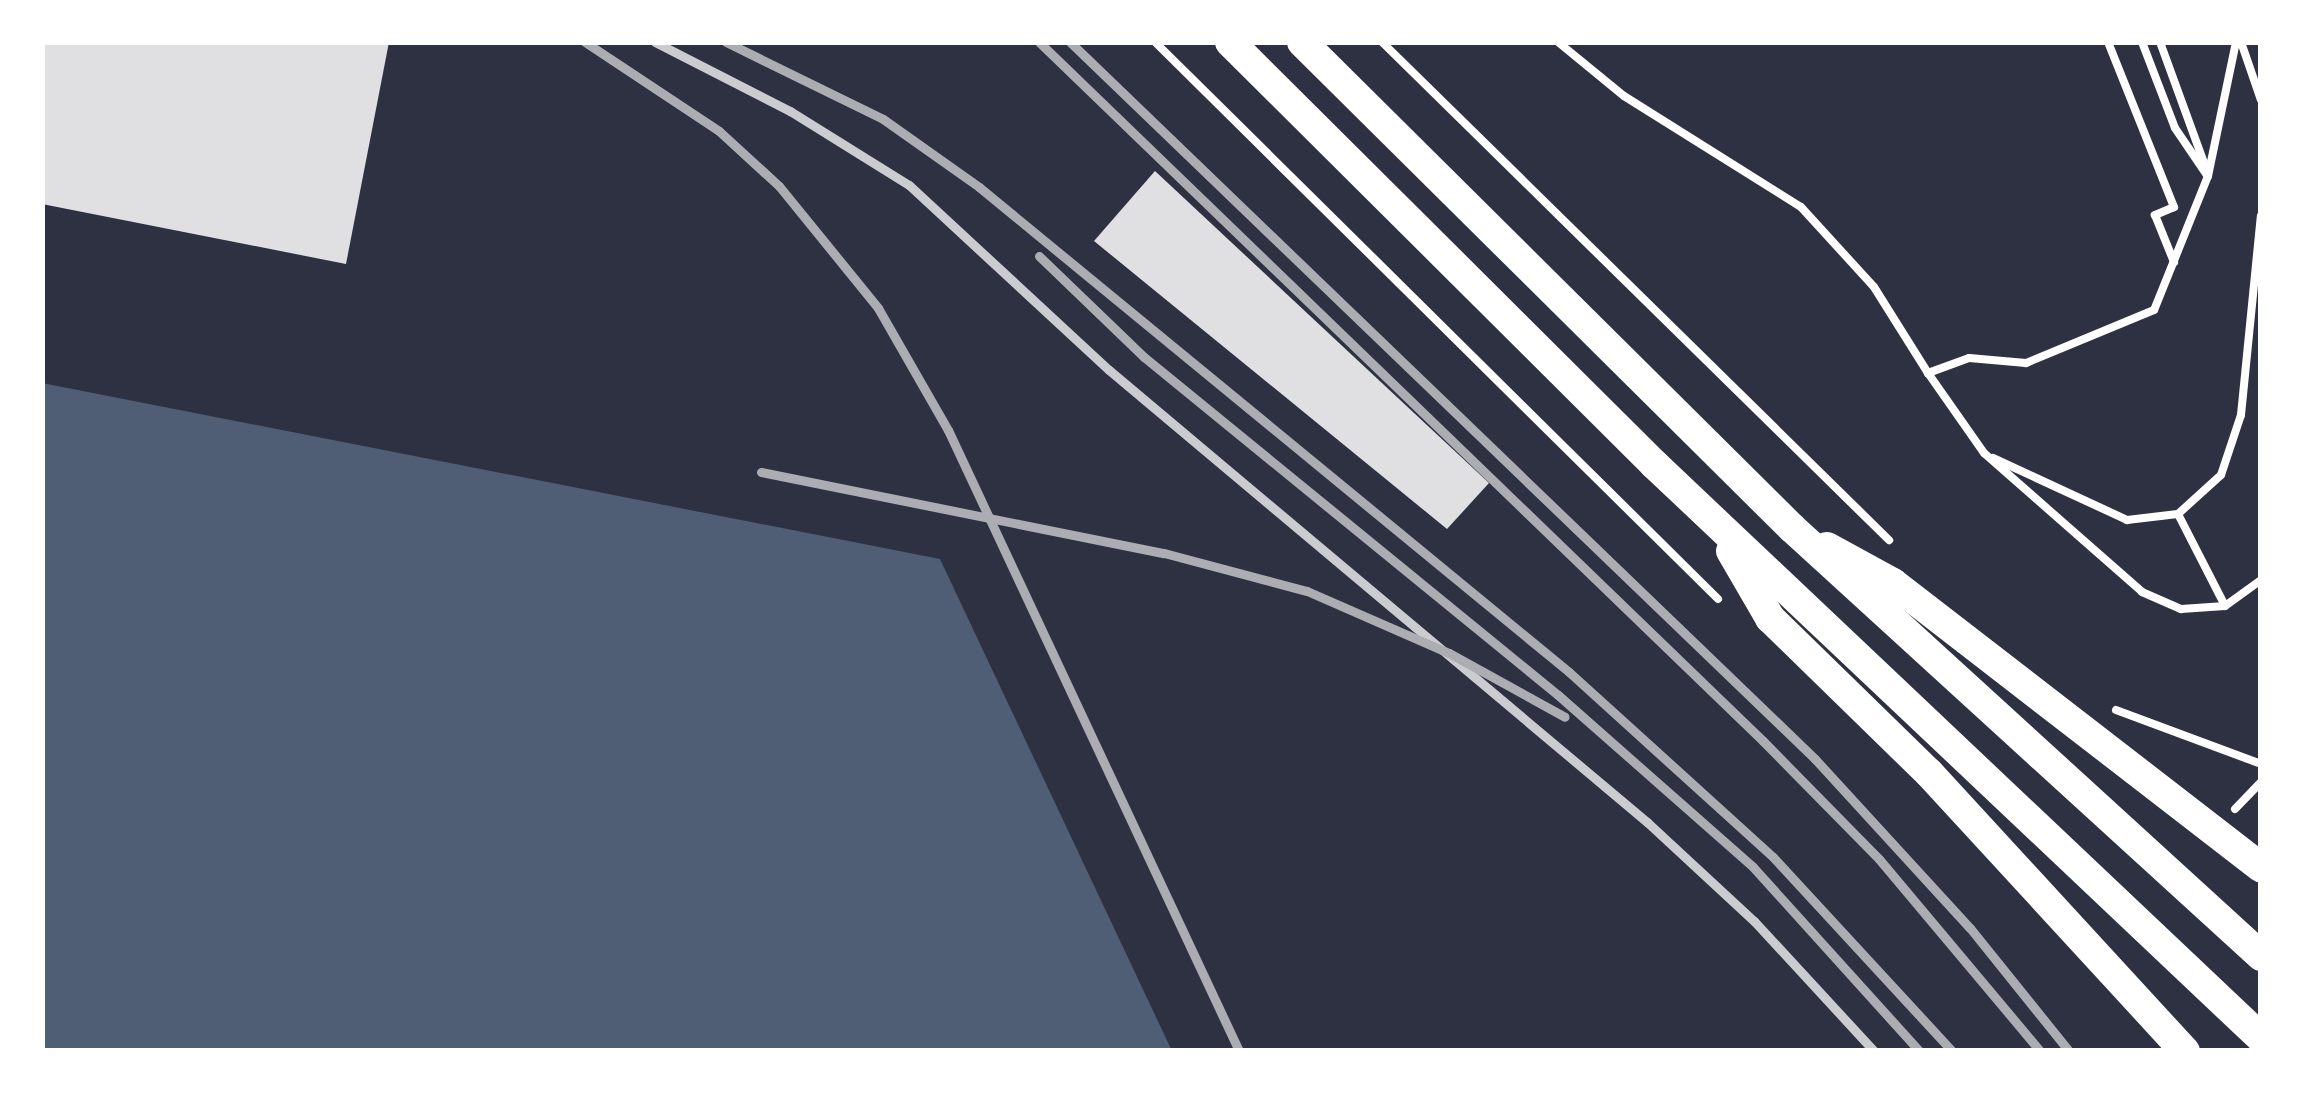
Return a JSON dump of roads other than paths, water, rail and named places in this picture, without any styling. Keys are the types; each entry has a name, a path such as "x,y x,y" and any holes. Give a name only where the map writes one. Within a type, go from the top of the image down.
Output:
{"main road":[{"path":"1229,42 1712,520 2261,1038"},
{"path":"1301,42 1792,528 2261,956"},
{"path":"1712,520 1769,618 1929,773 2185,1051"},
{"path":"1792,528 1894,583 2261,867"}],"lane":[{"path":"656,42 790,111 909,185 1108,370 1647,822 1754,921 1874,1051"}],"water":[{"path":"42,383 940,559 1172,1051 42,1051"}],"railway":[{"path":"585,42 719,131 779,186 878,308 948,430 1239,1051"},
{"path":"726,42 883,119 979,187 1569,672 1773,857 1952,1051"},
{"path":"1039,42 1763,741 1879,859 2040,1051"},
{"path":"1070,42 1815,759 1970,928 2069,1051"},
{"path":"1039,256 1144,357 1558,695 1753,867 1919,1051"},
{"path":"761,472 1164,553 1307,591 1449,653 1565,717"}]}
